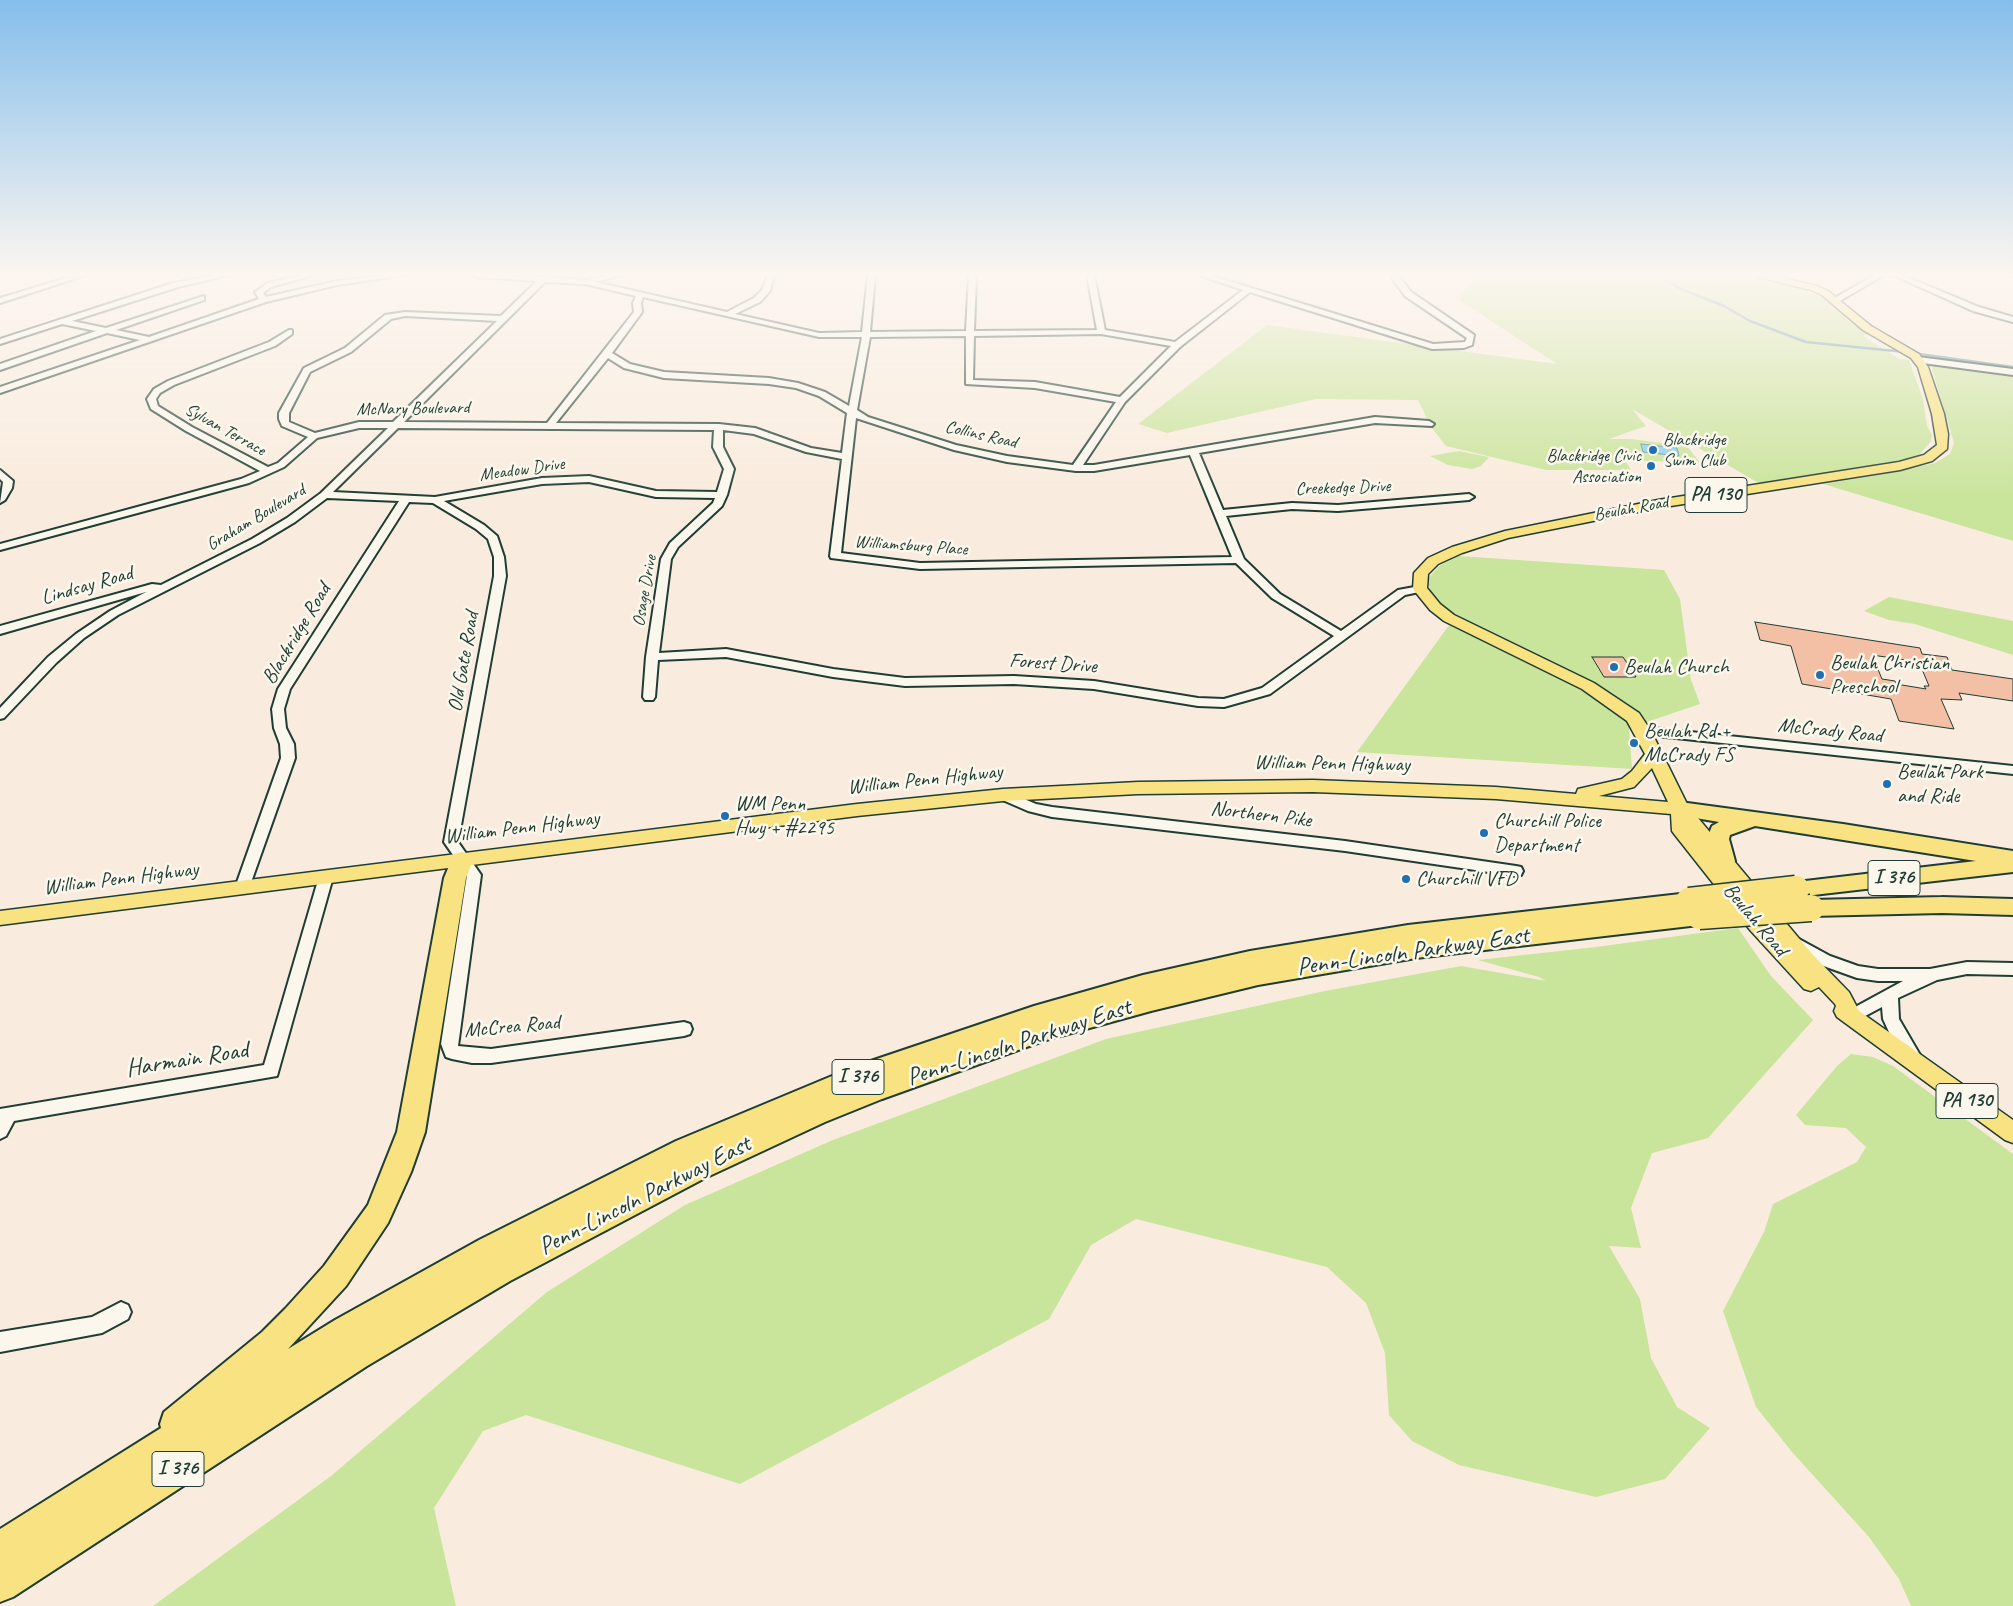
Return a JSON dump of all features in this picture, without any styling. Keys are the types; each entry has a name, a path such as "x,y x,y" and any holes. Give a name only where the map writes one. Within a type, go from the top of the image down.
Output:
{"highway":[{"path":"1680,809 1758,819 2006,864"},
{"path":"1724,861 1718,839 1720,831 1730,825 1758,819"},
{"path":"109,1480 248,1364 296,1320 336,1276 378,1214 397,1172 411,1132 455,878 462,860"},
{"name":"Penn-Lincoln Parkway East","path":"0,1584 356,1355 499,1271 694,1169 873,1091 986,1050 1070,1023 1258,976 1416,949 1694,909 1796,890 2006,864"},
{"name":"Penn-Lincoln Parkway East","path":"0,1549 346,1331 548,1218 747,1122 906,1059 978,1033 1089,999 1250,960 1408,934 1694,909 1914,905 2013,907"}],"main road":[{"path":"1906,350 1916,358"},
{"name":"Beulah Road","path":"1852,1017 1842,998 1786,936 1680,809 1643,731 1628,712 1600,694 1449,618 1435,607 1420,588 1421,573 1433,561 1456,550 1520,531 1658,504 1864,473 1928,458 1943,446 1942,434 1923,368 1916,358"},
{"path":"1546,797 1592,792 1621,786 1638,775 1654,754"},
{"name":"William Penn Highway","path":"0,918 857,810 1003,796 1138,788 1288,786 1418,789 1546,797 1680,809"},
{"name":"Beulah Road","path":"1680,809 1681,831 1757,925 1830,1002 2013,1133"}],"street":[{"path":"0,367 51,350"},
{"path":"0,390 118,350"},
{"name":"Sylvan Terrace","path":"257,350 171,383 157,391 151,400 154,407 182,425 269,472"},
{"path":"314,436 285,424 284,412 307,370 348,350"},
{"name":"Graham Boulevard","path":"0,715 52,660 80,636 114,613 184,578 291,520 325,495 473,350"},
{"path":"550,425 610,350"},
{"name":"Williamsburg Place","path":"863,350 852,412 835,556 930,566 1239,560"},
{"path":"969,350 969,382 1035,385 1122,400"},
{"path":"1076,468 1122,400 1172,350"},
{"name":"Collins Road","path":"607,354 627,366 664,375 769,381 798,386 822,394 865,419 954,447 1007,459 1076,468 1094,468 1375,420 1429,424"},
{"path":"1916,358 2013,372"},
{"name":"McNary Boulevard","path":"0,547 218,490 269,472 281,465 314,436 343,427 399,423 719,427 755,431 782,438 809,450 847,457"},
{"name":"Osage Drive","path":"649,697 652,657 666,559 674,545 718,504 729,469 718,447 719,427"},
{"path":"1193,451 1239,560 1276,596 1342,636"},
{"path":"0,500 7,488 3,479"},
{"name":"Meadow Drive","path":"325,495 435,500 542,481 575,479 589,479 656,494 722,495"},
{"name":"Creekedge Drive","path":"1218,514 1292,506 1338,508 1469,497"},
{"name":"Blackridge Road","path":"242,888 288,758 287,744 280,728 278,709 284,689 406,499"},
{"name":"Old Gate Road","path":"435,500 480,527 493,538 499,557 500,576 451,842 462,860"},
{"name":"Lindsay Road","path":"0,630 184,578"},
{"name":"Forest Drive","path":"652,657 726,653 833,673 905,682 1014,680 1094,685 1198,702 1224,703 1266,690 1402,592 1420,588"},
{"name":"McCrady Road","path":"1643,731 2013,770"},
{"name":"Northern Pike","path":"1003,796 1033,808 1052,812 1345,846 1516,871"},
{"name":"McCrea Road","path":"462,860 474,875 450,1044 452,1052 472,1056 491,1056 684,1030"},
{"name":"Harmain Road","path":"4,1115 271,1072 326,877"},
{"path":"1786,936 1824,960 1858,972 1888,975 1934,974 1967,968 2013,969"},
{"path":"1852,1017 1934,974"},
{"path":"1890,996 1889,1013 1894,1028 1921,1068"},
{"path":"0,1132 4,1115"},
{"path":"0,1342 94,1326 121,1312"}],"green space":[{"path":"1234,350 1453,350 1557,364 1535,350 1885,350 1899,359 1909,360 1923,399 1927,426 1932,435 1931,441 1920,454 1902,461 1762,485 1632,409 1646,426 1609,439 1631,439 1687,446 1700,463 1625,460 1631,470 1546,470 1446,446 1431,427 1418,400 1316,399 1167,433 1138,424"},
{"path":"1944,365 2013,375 2013,541 1823,484 1885,474 1935,463 1950,454 1954,443 1932,369 1932,366"},
{"path":"1459,451 1489,457 1481,466 1472,469 1448,465 1430,456"},
{"path":"1459,556 1664,570 1680,599 1691,680 1700,704 1629,728 1632,769 1357,752 1455,617 1433,597 1427,580 1439,566"},
{"path":"1889,597 2013,621 2013,655 1915,624 1889,620 1864,611"},
{"path":"1738,928 1771,976 1813,1020 1708,1138 1652,1153 1631,1208 1641,1248 1609,1246 1640,1299 1651,1358 1677,1407 1710,1428 1665,1479 1596,1497 1459,1465 1412,1441 1389,1415 1385,1353 1366,1303 1327,1267 1136,1219 1091,1245 1049,1319 740,1484 526,1415 483,1431 434,1508 456,1606 153,1606 331,1476 547,1292 685,1205 833,1140 1106,1039 1325,991 1461,966 1546,981 1539,977 1478,960 1596,947"},
{"path":"1851,1054 1873,1057 1893,1066 2013,1154 2013,1606 1911,1606 1899,1579 1869,1537 1792,1452 1756,1407 1723,1311 1764,1232 1773,1204 1857,1162 1866,1147 1846,1128 1805,1125 1796,1115 1837,1066"}],"water":[{"path":"1641,444 1677,448 1679,456 1643,452"}],"building":[{"name":"Beulah Church","path":"1755,622 1920,648 1922,654 1947,657 1952,670 2013,679 2013,701 1959,693 1962,700 1941,699 1954,729 1899,721 1891,699 1802,684 1791,646 1760,640","holes":["1872,655 1919,662 1929,686 1924,686 1926,689 1896,684 1895,681 1882,679"]},
{"name":"Beulah Church","path":"1592,657 1623,657 1636,677 1604,677"}],"waterway":[{"path":"1885,350 1905,352"},
{"path":"1912,353 2013,367"}],"place":[{"name":"Blackridge Swim Club","path":"1653,450"},
{"name":"Blackridge Civic Association","path":"1651,466"},
{"name":"Beulah Church","path":"1614,667"},
{"name":"Beulah Christian Preschool","path":"1820,675"},
{"name":"Beulah Rd + McCrady FS","path":"1634,743"},
{"name":"Beulah Park and Ride","path":"1887,784"},
{"name":"WM Penn Hwy + #2295","path":"725,816"},
{"name":"Churchill Police Department","path":"1484,833"},
{"name":"Churchill VFD","path":"1406,879"}]}
